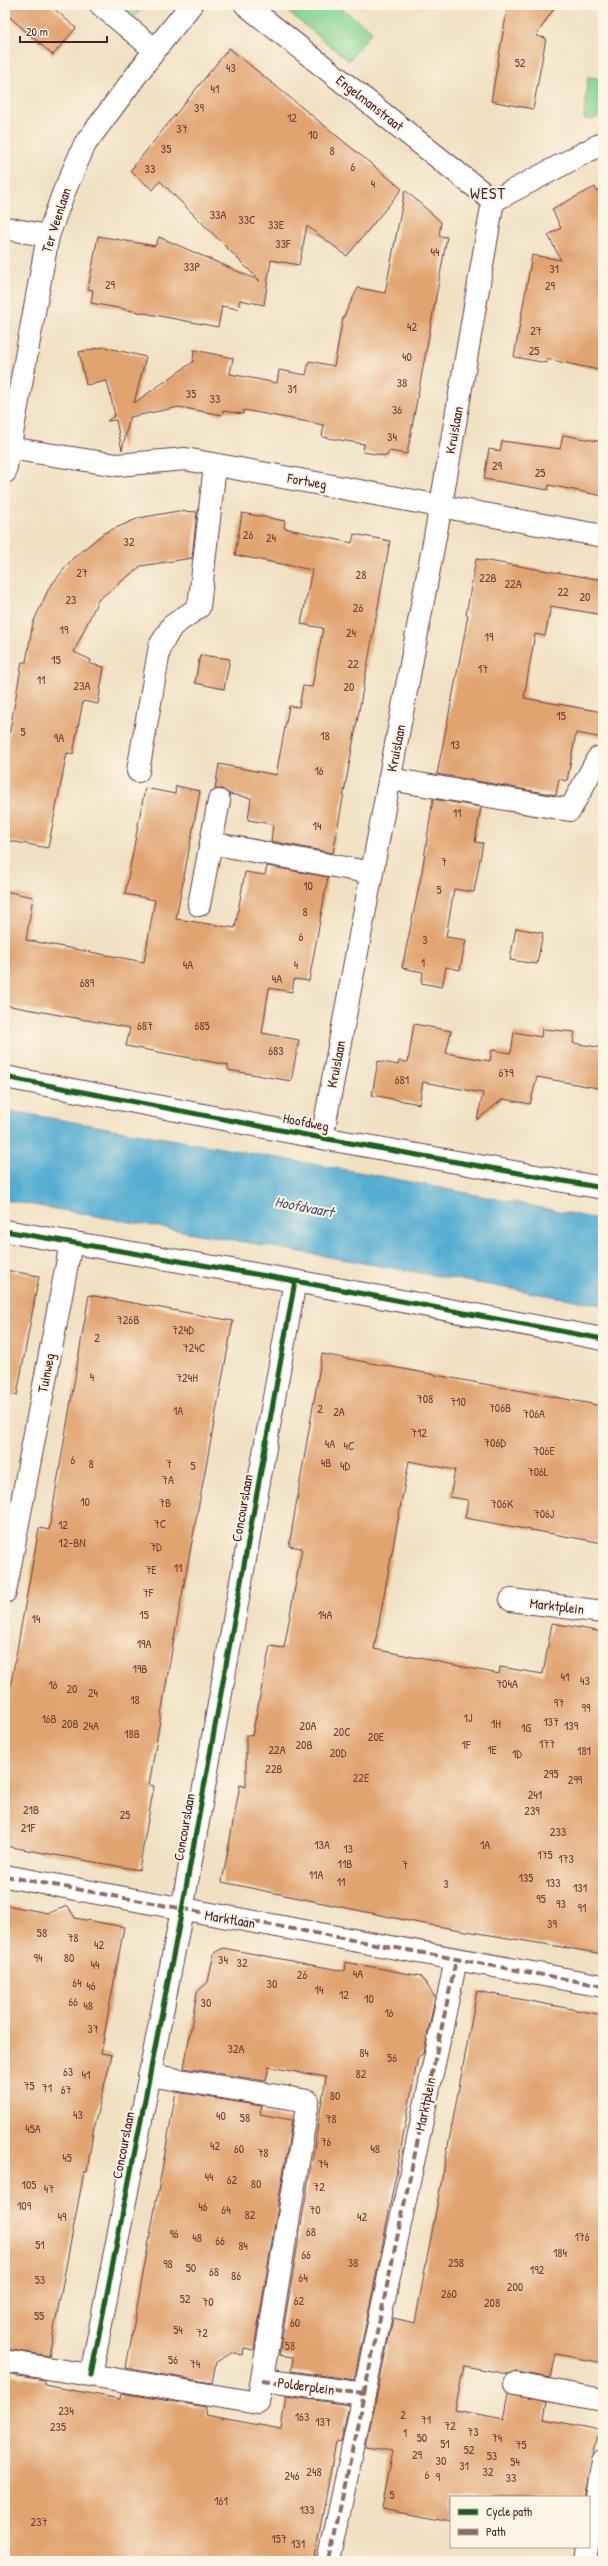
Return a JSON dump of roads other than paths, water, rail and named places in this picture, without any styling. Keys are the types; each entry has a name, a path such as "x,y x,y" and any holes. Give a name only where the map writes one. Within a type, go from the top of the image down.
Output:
{"street":[{"path":"101,5 155,50"},
{"name":"Ter Veenlaan","path":"5,472 48,236 63,194 85,144 155,50 191,5"},
{"name":"Engelmanstraat","path":"246,5 493,201"},
{"path":"493,201 603,143"},
{"name":"Kruislaan","path":"322,1138 442,505 493,201"},
{"path":"5,228 48,236"},
{"name":"Fortweg","path":"9,448 117,465 185,459 442,505 603,536"},
{"path":"138,771 160,646 172,626 199,607 215,465"},
{"name":"Kruislaan","path":"390,779 570,810 598,758 603,759"},
{"path":"199,905 218,801"},
{"path":"211,843 372,873"},
{"name":"Hoofdweg","path":"5,1077 322,1138 603,1188"},
{"path":"5,1231 295,1281 603,1339"},
{"name":"Tuinweg","path":"5,1592 13,1502 70,1243"},
{"name":"Concourslaan","path":"91,2375 182,1910 295,1281"},
{"name":"Marktplein","path":"511,1600 603,1612"},
{"name":"Marktlaan","path":"5,1876 456,1960"},
{"path":"456,1960 603,1986"},
{"name":"Marktplein","path":"364,2394 456,1960"},
{"path":"149,2075 308,2101 262,2380"},
{"name":"Polderplein","path":"5,2361 258,2403 262,2380 364,2394"},
{"path":"515,2384 603,2400"},
{"path":"329,2561 364,2394"},
{"path":"590,2536 603,2461"},
{"path":"586,2561 588,2548"}],"water":[{"name":"Hoofdvaart","path":"5,1110 375,1175 603,1220 603,1305 5,1200"}],"district":[{"name":"WEST","path":"488,193"}]}
